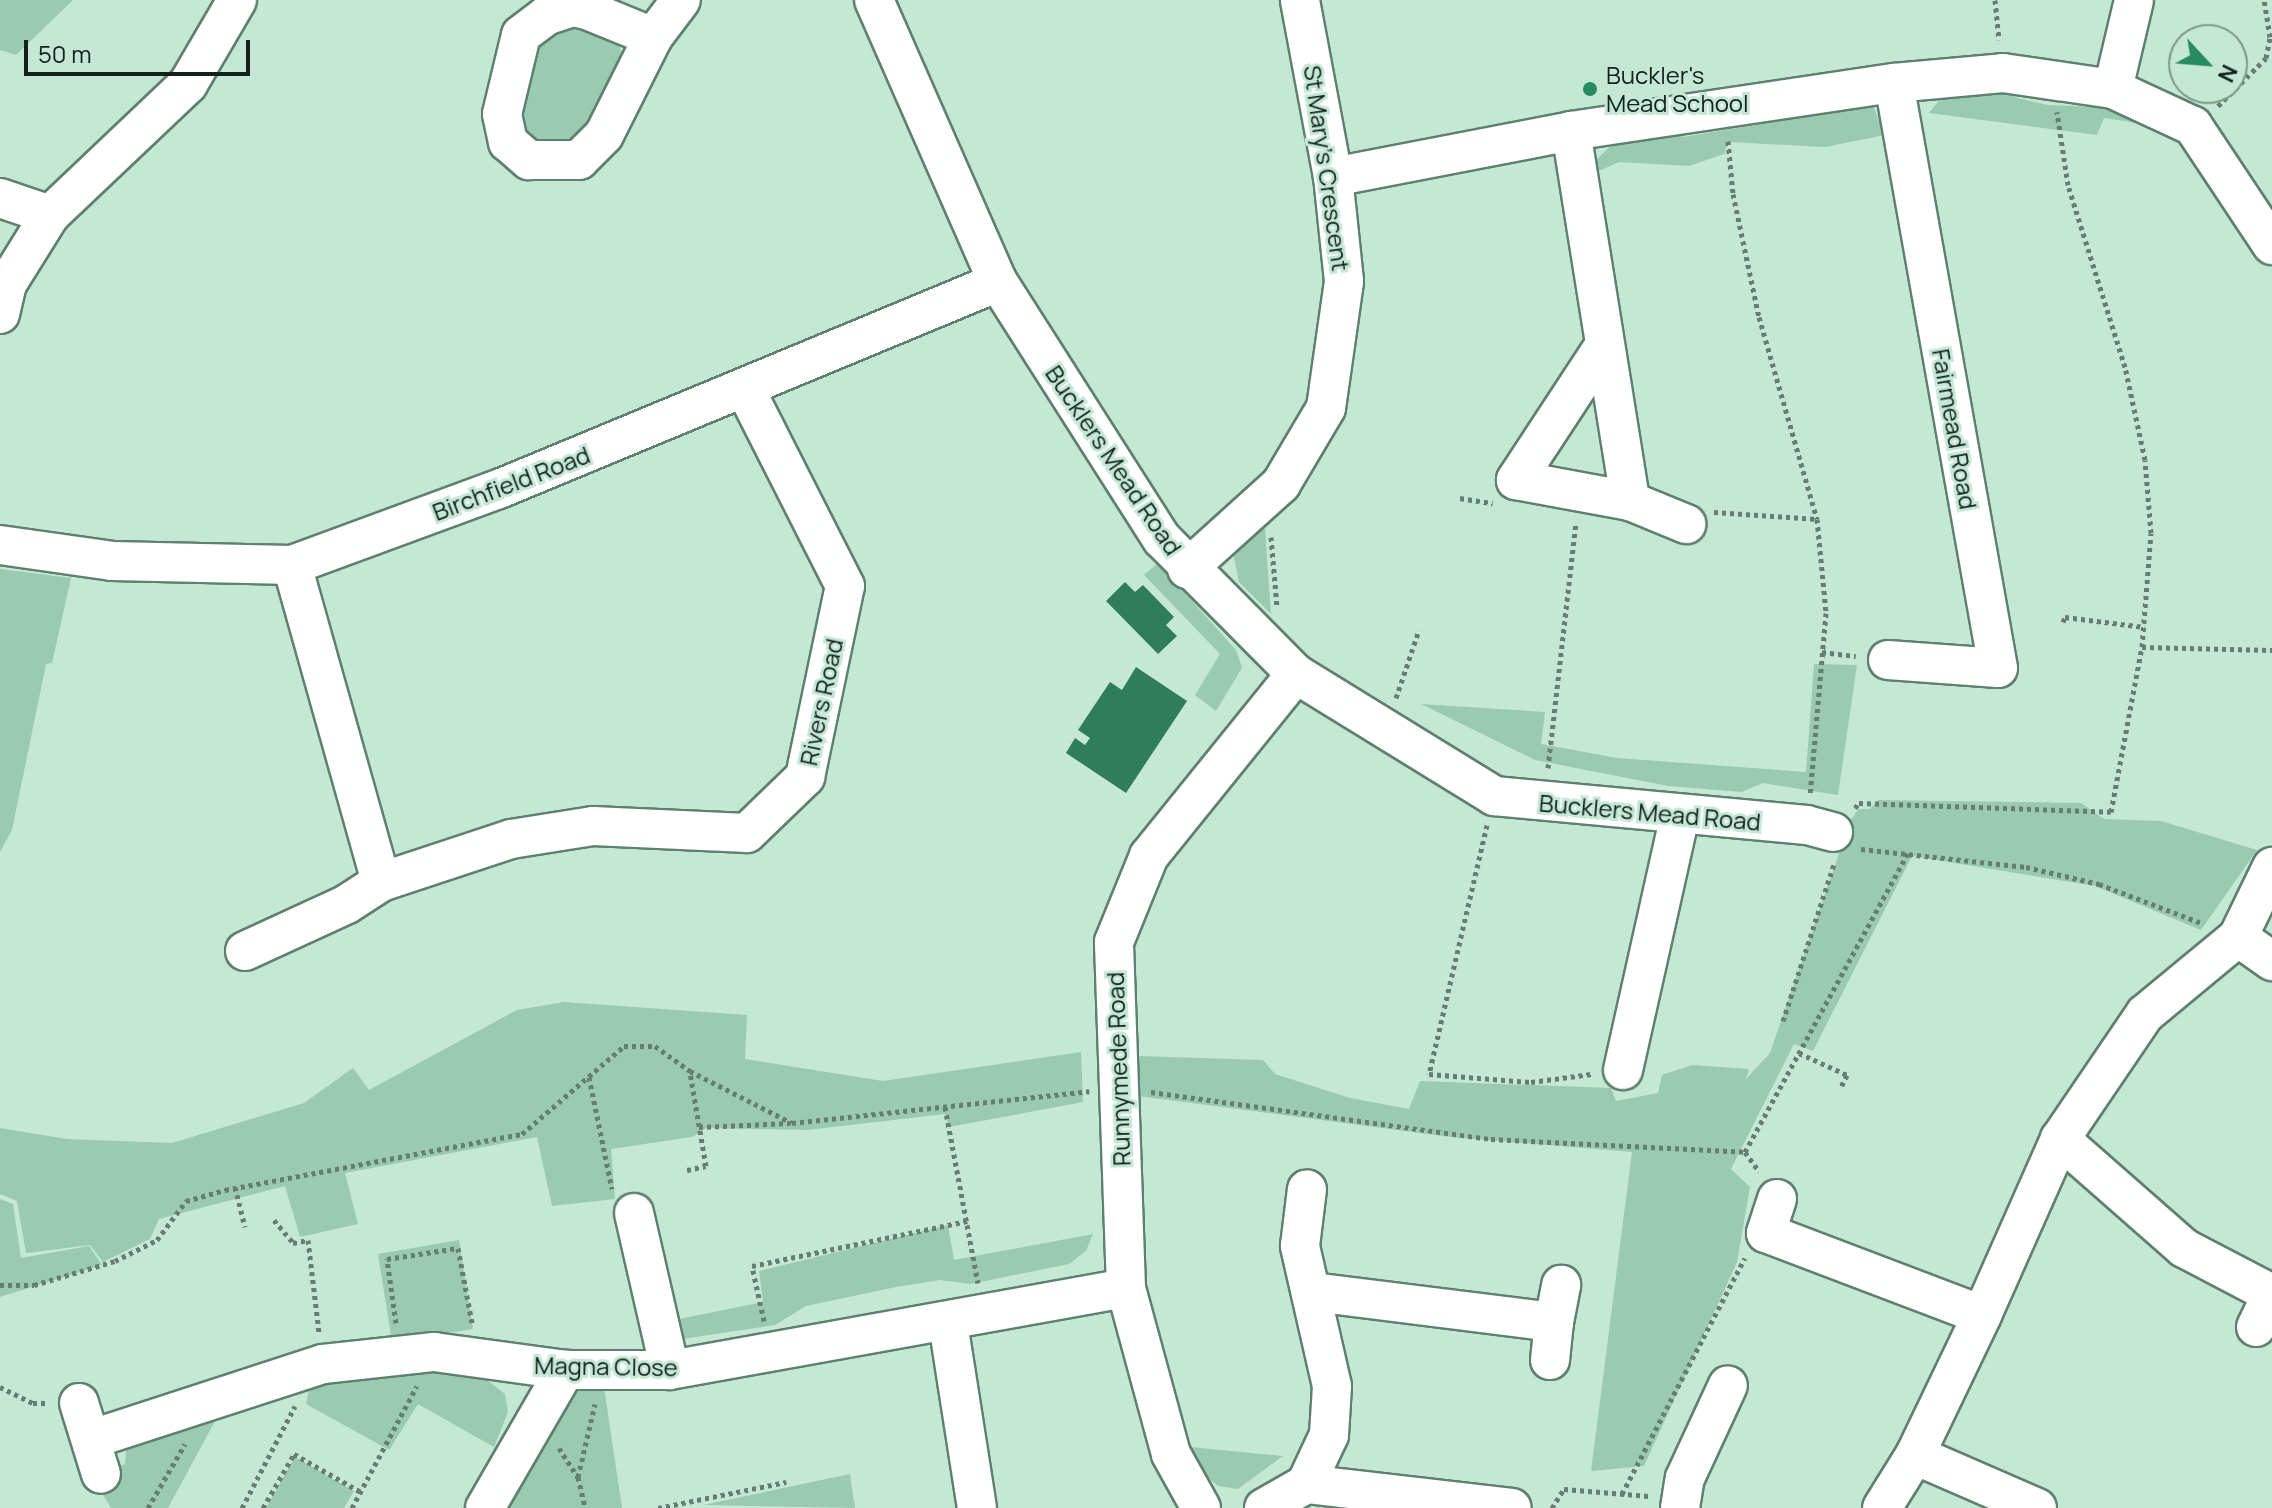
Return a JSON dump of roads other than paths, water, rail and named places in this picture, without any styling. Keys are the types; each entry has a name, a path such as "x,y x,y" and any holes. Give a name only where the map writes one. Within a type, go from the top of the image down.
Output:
{"street":[{"path":"0,314 7,284 50,215 188,84 237,0"},
{"path":"653,37 573,7 546,16 521,35 502,114 508,142 529,160 579,160 604,135 653,37 681,0"},
{"name":"Bucklers Mead Road","path":"874,0 998,282 1162,539 1187,569 1289,668 1494,796 1544,804 1680,814 1827,835"},
{"name":"St Mary's Crescent","path":"1187,569 1281,484 1326,408 1344,281 1333,177 1300,0"},
{"path":"2113,89 2134,0"},
{"path":"1333,177 1571,131 1894,83 2003,73 2113,89 2193,126 2272,245"},
{"name":"Fairmead Road","path":"1888,660 1998,668 1894,83"},
{"path":"1571,131 1602,349 1630,501"},
{"path":"0,198 50,215"},
{"name":"Birchfield Road","path":"0,545 112,561 292,565 499,489 998,282"},
{"path":"1602,349 1516,480 1630,501 1686,524"},
{"name":"Rivers Road","path":"245,951 347,904 381,882 511,839 593,826 747,833 805,777 845,586 745,389"},
{"path":"292,565 381,882"},
{"name":"Runnymede Road","path":"1201,1508 1171,1454 1126,1288 1114,942 1149,856 1289,668"},
{"path":"1623,1070 1680,814"},
{"path":"1882,1508 1915,1455 1982,1315 2060,1139 2145,1014 2238,937 2272,867"},
{"path":"2238,937 2272,961"},
{"path":"2060,1139 2184,1248 2267,1305"},
{"path":"1264,1508 1306,1484 1329,1435 1332,1386 1313,1292 1300,1246 1307,1189"},
{"path":"1777,1199 1766,1233 1982,1315"},
{"path":"634,1213 670,1370"},
{"path":"1550,1360 1561,1285"},
{"name":"Magna Close","path":"79,1403 96,1456 209,1401 309,1369 411,1355 479,1358 565,1370 670,1370 948,1323 1126,1288"},
{"path":"1313,1292 1554,1322"},
{"path":"948,1323 977,1508"},
{"path":"485,1508 565,1370"},
{"path":"1680,1508 1685,1478 1728,1385"},
{"path":"1915,1455 2037,1508"},
{"path":"1306,1484 1512,1508"}],"place":[{"name":"Buckler's Mead School","path":"1590,89"}]}
